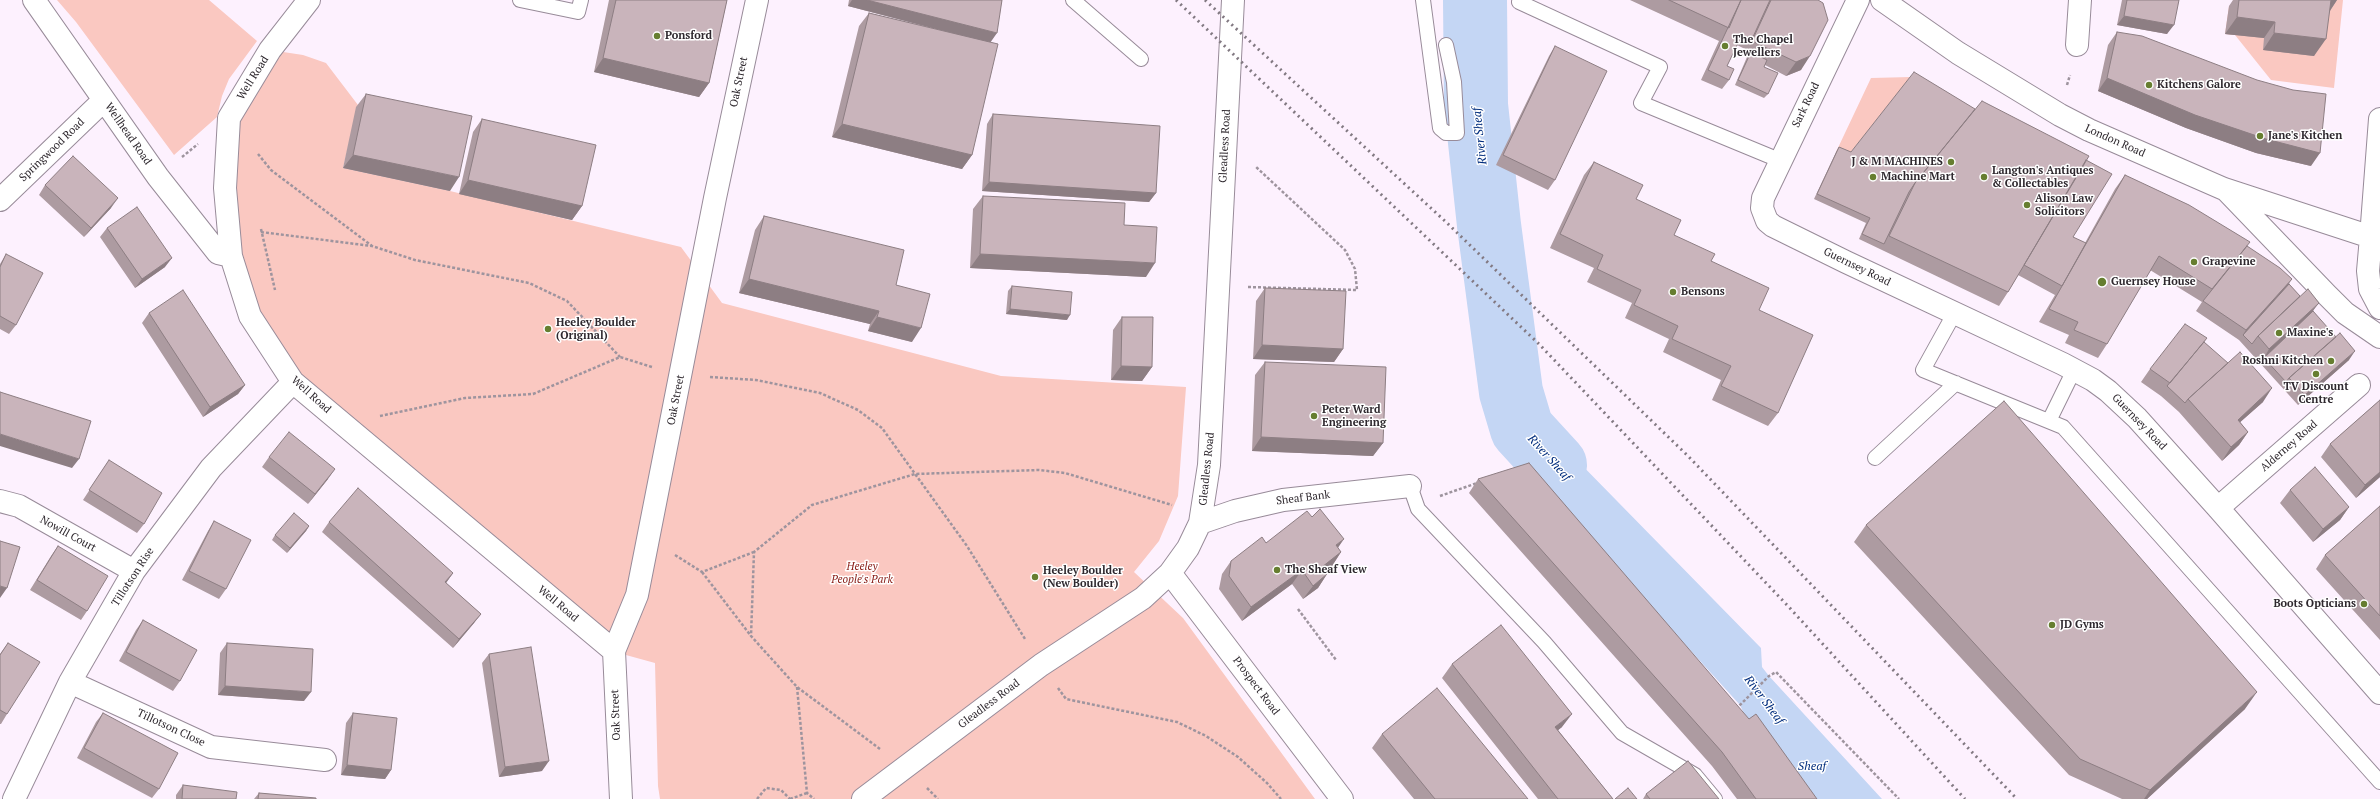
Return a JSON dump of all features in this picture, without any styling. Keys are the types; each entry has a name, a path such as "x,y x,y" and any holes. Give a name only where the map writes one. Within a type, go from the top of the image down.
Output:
{"main road":[{"name":"Wellhead Road","path":"34,0 158,177 218,253 231,256"},
{"name":"Well Road","path":"309,0 270,50 229,118 226,188 231,256 250,316 293,382 614,651"},
{"name":"Oak Street","path":"621,799 614,651 638,595 757,0"},
{"name":"Gleadless Road","path":"862,799 906,768 1041,665 1143,598 1170,573 1188,548 1200,519 1210,465 1233,0"},
{"name":"Sark Road","path":"1763,213 1763,198 1779,160 1858,0"},
{"name":"London Road","path":"1882,0 1958,53 2060,115 2113,141 2224,189 2371,237"},
{"path":"2077,45 2080,0"},
{"name":"Springwood Road","path":"0,200 104,100"},
{"path":"2380,119 2368,271 2370,289 2380,308"},
{"path":"2224,189 2345,313 2380,337"},
{"name":"Guernsey Road","path":"1763,213 1767,221 1773,226 1954,314 2074,370 2100,385 2124,405 2218,508 2380,694"},
{"name":"Tillotson Rise","path":"14,799 70,682 134,571 211,468 293,382"},
{"name":"Alderney Road","path":"2218,508 2359,385"},
{"name":"Sheaf Bank","path":"1200,519 1283,500 1410,486"},
{"name":"Nowill Court","path":"0,501 19,506 134,571"},
{"name":"Prospect Road","path":"1170,573 1342,799"},
{"name":"Tillotson Close","path":"70,682 211,747 325,760"}],"lane":[{"path":"520,0 578,12 581,0"},
{"path":"1073,0 1141,59"},
{"path":"1423,0 1440,128 1446,133 1457,133 1454,82 1446,44"},
{"path":"1519,2 1660,67 1642,103 1779,160"},
{"path":"1954,314 1923,370 2063,427 2380,782"},
{"path":"2049,421 2074,370"},
{"path":"1875,458 1956,383"},
{"path":"1410,486 1418,509 1544,642 1622,733 1695,774 1715,799"}],"path":[{"path":"2060,115 2077,45"},
{"path":"158,177 229,118 271,170 372,246"},
{"path":"1218,286 1357,290 1355,269 1345,250 1258,168 1242,158 1225,156"},
{"path":"259,224 276,292"},
{"path":"262,232 372,246 415,260 529,283 567,301 620,357 681,376 756,380 820,393 858,410 882,428 966,546 1041,665 1066,699 1177,722 1206,736 1238,757 1267,783 1282,799"},
{"path":"375,412 381,416 465,398 534,394 620,357"},
{"path":"702,572 754,552 812,505 915,474 1010,469 1066,473 1200,519"},
{"path":"1410,486 1432,499 1481,482"},
{"path":"649,540 702,572 751,636 797,687 906,768 938,799"},
{"path":"751,636 754,552"},
{"path":"1298,609 1336,660"},
{"path":"1733,712 1769,676 1776,672 1899,799"},
{"path":"797,687 807,793 814,799"},
{"path":"757,799 766,788 781,790 790,799 807,793"}],"green space":[{"path":"57,0 209,0 257,41 229,79 222,96 217,117 174,155 76,22"},
{"path":"2241,0 2343,0 2334,88 2271,80 2235,35 2225,34 2229,6"},
{"name":"Heeley People's Park","path":"270,50 303,55 326,63 358,105 343,168 450,191 681,247 722,303 1001,376 1186,387 1178,496 1159,541 1134,572 1183,618 1315,799 660,799 658,786 655,663 615,652 290,384 234,277 229,118"},
{"path":"1911,77 1847,157 1836,152 1871,78"}],"water":[{"path":"1446,0 1497,0 1500,30 1487,91 1496,165 1509,246 1471,207 1462,89"},
{"name":"Sheaf","path":"1474,355 1761,648 1762,667 1769,676 1882,799 1799,799 1757,741 1740,705 1505,446"}],"building":[{"name":"Ponsford","path":"616,0 727,0 709,83 603,58"},
{"path":"867,0 1002,0 997,33"},
{"path":"1669,0 1741,0 1729,28"},
{"name":"The Chapel Jewellers","path":"1741,0 1770,0 1752,39 1742,35 1727,66 1734,69 1729,80 1708,70"},
{"path":"1771,0 1818,0 1823,3 1828,20 1810,56 1796,62 1752,41"},
{"path":"2127,0 2179,0 2174,25 2124,16"},
{"path":"2239,0 2331,0 2326,39 2274,33 2275,22 2237,17"},
{"path":"869,13 998,44 972,155 842,124"},
{"path":"2117,32 2142,36 2257,80 2293,90 2326,94 2320,153 2266,139 2195,115 2107,78"},
{"path":"1555,46 1607,71 1555,180 1503,155"},
{"path":"1751,52 1767,60 1764,67 1778,73 1768,94 1738,80"},
{"name":"Machine Mart","path":"1914,72 1975,109 1915,183 1909,192 1884,244 1862,234 1870,218 1817,194 1839,147 1851,152"},
{"path":"366,94 472,116 459,177 353,155"},
{"path":"1982,101 2089,156 2008,292 1889,236 1915,183"},
{"path":"993,114 1160,126 1156,193 989,182"},
{"path":"482,119 596,145 582,206 468,180"},
{"path":"73,156 118,198 91,228 45,185"},
{"path":"2086,160 2112,174 2073,237 2086,243 2062,286 2024,265"},
{"name":"Bensons","path":"1594,162 1643,185 1636,199 1681,220 1674,235 1715,254 1711,261 1769,288 1759,310 1813,335 1778,413 1721,386 1731,366 1672,339 1678,326 1634,305 1641,290 1597,269 1603,255 1560,234"},
{"name":"Guernsey House","path":"2125,175 2189,205 2250,242 2212,289 2159,256 2107,344 2074,330 2078,322 2049,309"},
{"path":"983,196 1125,203 1124,225 1157,227 1155,263 980,254"},
{"path":"137,207 172,258 142,279 107,228"},
{"path":"764,216 904,250 896,285 930,294 921,328 877,317 879,311 749,279"},
{"path":"2247,246 2280,268 2292,279 2246,330 2203,301"},
{"path":"6,254 43,273 16,325 0,316 0,267"},
{"path":"2289,284 2300,296 2258,336 2252,344 2243,335"},
{"path":"1012,286 1072,292 1070,315 1010,309"},
{"path":"1265,288 1346,291 1343,349 1262,345"},
{"name":"Maxine's","path":"2308,289 2319,303 2269,349 2258,336"},
{"path":"183,290 245,385 210,407 149,313"},
{"path":"2313,311 2336,337 2286,382 2264,358"},
{"path":"1122,317 1153,317 1152,367 1121,366"},
{"path":"2185,324 2207,338 2170,383 2150,369"},
{"name":"TV Discount Centre","path":"2340,333 2355,351 2305,395 2289,378"},
{"path":"2204,342 2228,363 2185,403 2167,386"},
{"path":"2240,352 2272,388 2238,420 2248,432 2231,447 2188,399"},
{"name":"Peter Ward Engineering","path":"1265,362 1386,367 1383,443 1261,437"},
{"path":"0,392 91,421 79,459 0,434"},
{"path":"2380,400 2380,472 2365,485 2330,444"},
{"name":"JD Gyms","path":"2004,401 2257,692 2150,790 2080,759 1866,525"},
{"path":"289,432 335,469 315,494 269,457"},
{"path":"109,460 162,493 144,524 89,490"},
{"path":"1529,463 1749,719 1756,714 1817,799 1756,799 1722,752 1478,479"},
{"path":"2315,467 2349,507 2323,529 2290,490"},
{"path":"358,488 453,573 445,582 481,614 459,639 329,522"},
{"name":"Boots Opticians","path":"2380,506 2380,616 2325,555"},
{"name":"The Sheaf View","path":"1320,509 1344,539 1336,545 1341,552 1322,567 1327,574 1313,586 1302,570 1251,607 1229,576 1231,561 1262,537 1266,543 1307,511 1312,517"},
{"path":"294,513 309,526 290,548 275,535"},
{"path":"214,521 251,540 226,589 189,571"},
{"path":"0,541 20,547 7,588 0,586"},
{"path":"58,546 108,576 87,611 37,580"},
{"path":"143,620 197,650 180,681 126,652"},
{"path":"1501,625 1572,714 1555,727 1613,799 1558,799 1452,664"},
{"path":"8,643 40,662 7,714 0,710 0,655"},
{"path":"227,643 313,649 311,692 225,686"},
{"path":"531,647 549,761 505,767 489,654"},
{"path":"1437,688 1528,799 1435,799 1382,734"},
{"path":"103,713 178,753 159,789 84,748"},
{"path":"353,713 397,718 391,770 347,765"},
{"path":"1688,761 1719,799 1650,799 1646,794"},
{"path":"183,785 237,792 236,799 182,799"},
{"path":"1628,788 1637,799 1615,799"},
{"path":"259,793 316,798 316,799 258,799"}],"waterway":[{"name":"River Sheaf","path":"1475,0 1476,105 1489,225 1511,392 1522,429 1555,465"}],"railway":[{"path":"1176,0 1539,344 1787,605 1965,799"},
{"path":"1205,0 1446,222 1688,456 2017,799"}],"place":[{"name":"Ponsford","path":"657,36"},
{"name":"The Chapel Jewellers","path":"1725,46"},
{"name":"Kitchens Galore","path":"2149,85"},
{"name":"Jane's Kitchen","path":"2260,136"},
{"name":"J & M MACHINES","path":"1951,162"},
{"name":"Machine Mart","path":"1873,177"},
{"name":"Langton's Antiques & Collectables","path":"1984,177"},
{"name":"Alison Law Solicitors","path":"2027,205"},
{"name":"Grapevine","path":"2194,262"},
{"name":"Guernsey House","path":"2102,282"},
{"name":"Bensons","path":"1673,292"},
{"name":"Heeley Boulder (Original)","path":"548,329"},
{"name":"Maxine's","path":"2279,333"},
{"name":"Roshni Kitchen","path":"2331,361"},
{"name":"TV Discount Centre","path":"2316,374"},
{"name":"Peter Ward Engineering","path":"1314,416"},
{"name":"The Sheaf View","path":"1277,570"},
{"name":"Heeley Boulder (New Boulder)","path":"1035,577"},
{"name":"Boots Opticians","path":"2364,604"},
{"name":"JD Gyms","path":"2052,625"}]}
